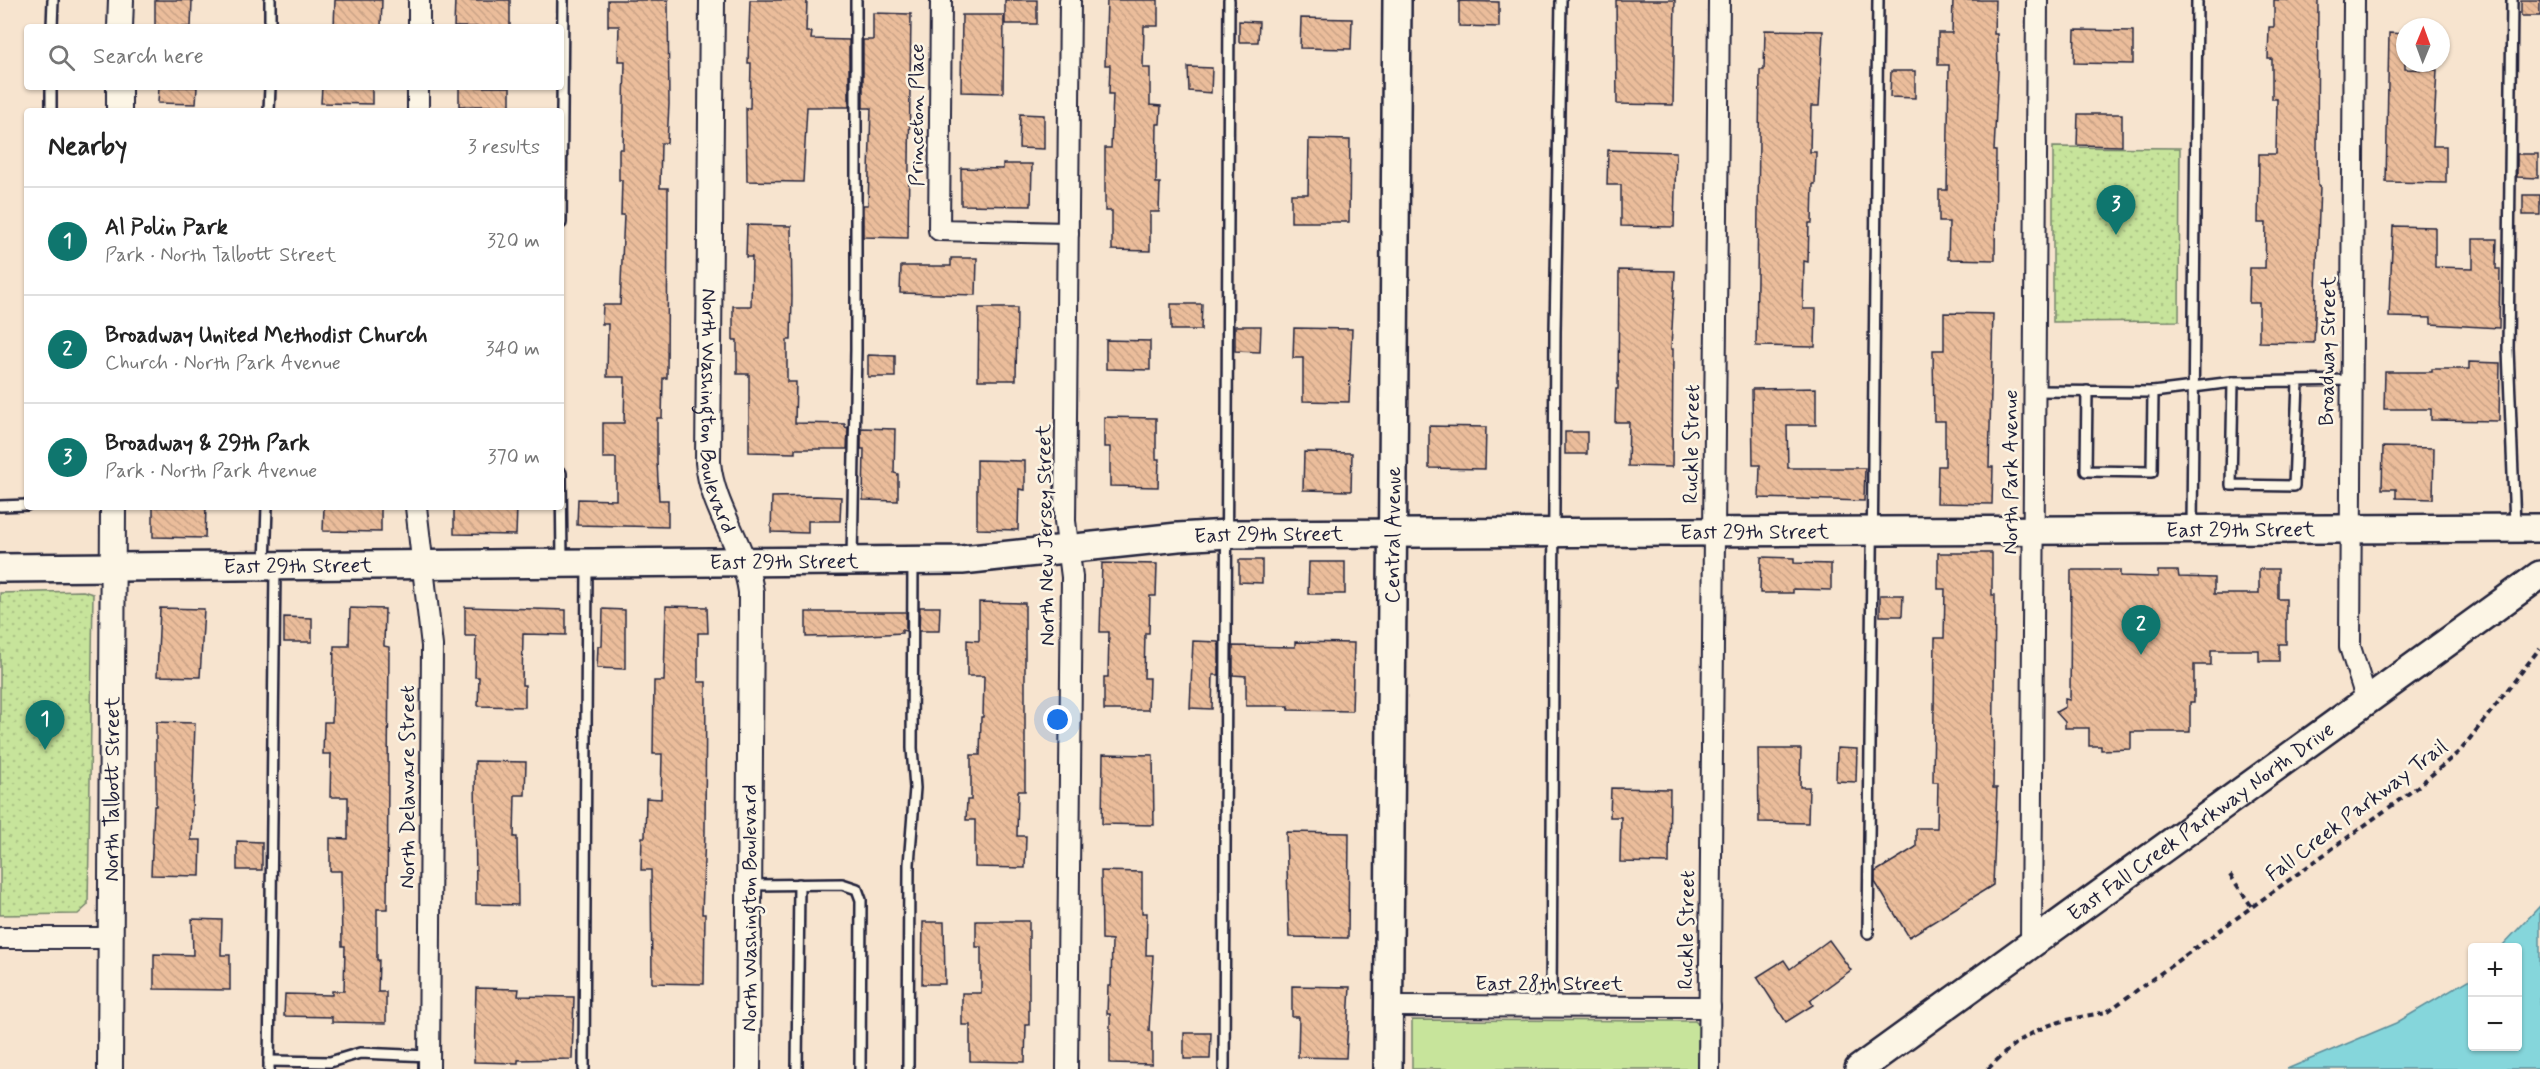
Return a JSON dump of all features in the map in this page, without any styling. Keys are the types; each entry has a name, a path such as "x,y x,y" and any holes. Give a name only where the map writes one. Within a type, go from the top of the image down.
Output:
{"main road":[{"name":"Central Avenue","path":"1388,1069 1397,0"},
{"name":"East 29th Street","path":"0,568 962,560 1178,537 1228,534 2527,528"},
{"name":"East Fall Creek Parkway North Drive","path":"1859,1069 2540,575"}],"street":[{"path":"120,24 121,0"},
{"path":"419,0 419,24"},
{"name":"North Washington Boulevard","path":"712,0 708,462 715,494 745,563 752,599 748,1069"},
{"name":"Princeton Place","path":"940,0 939,230 1068,233"},
{"name":"North New Jersey Street","path":"1067,1069 1072,577 1065,521 1070,0"},
{"name":"Ruckle Street","path":"1710,1069 1719,0"},
{"name":"North Park Avenue","path":"2031,943 2037,0"},
{"name":"Broadway Street","path":"2354,0 2350,646 2367,700"},
{"path":"119,90 119,108"},
{"path":"418,90 418,108"},
{"name":"North Talbott Street","path":"110,1069 113,510"},
{"name":"North Delaware Street","path":"416,510 432,646 429,1062"},
{"path":"0,938 111,938"},
{"name":"East 28th Street","path":"1388,1006 1710,1007"}],"lane":[{"path":"52,24 53,0"},
{"path":"270,0 270,24"},
{"path":"563,0 563,24"},
{"path":"852,561 856,350 856,0"},
{"path":"1224,1069 1229,0"},
{"path":"1551,1007 1555,332 1561,0"},
{"path":"1868,933 1878,0"},
{"path":"2192,530 2197,0"},
{"path":"2512,0 2508,349 2527,528"},
{"path":"51,90 51,108"},
{"path":"270,90 270,108"},
{"path":"562,90 562,108"},
{"path":"2035,391 2153,392 2233,382 2351,380"},
{"path":"2233,382 2231,486 2294,486 2298,382"},
{"path":"2086,391 2086,471 2152,472 2153,392"},
{"path":"564,492 575,564 584,1069"},
{"path":"0,506 24,505"},
{"path":"267,510 270,566 269,1065 330,1062 360,1053 429,1062"},
{"path":"908,1069 909,864 915,788 912,748 913,560"},
{"path":"796,1069 799,884"},
{"path":"749,885 849,885 857,889 861,900 860,1069"}],"path":[{"name":"Fall Creek Parkway Trail","path":"1988,1069 2013,1044 2034,1031 2064,1020 2107,1012 2416,788 2461,750 2540,648"},
{"path":"2230,875 2252,907"}],"green space":[{"path":"2053,147 2180,148 2179,321 2053,322"},
{"path":"83,591 93,594 88,905 78,914 0,915 0,593"},
{"path":"1412,1020 1695,1021 1699,1025 1699,1069 1412,1069"}],"water":[{"path":"2540,906 2540,1069 2287,1069 2396,1023 2468,980 2468,1051 2522,1051 2522,943 2505,943"}],"building":[{"path":"155,0 192,0 191,24 155,24"},
{"path":"335,0 382,0 381,24 334,24"},
{"path":"455,0 510,0 510,24 454,24"},
{"path":"608,0 668,0 669,104 667,143 661,143 660,188 668,188 667,378 663,378 662,418 657,418 657,461 659,500 668,500 668,527 577,525 578,499 616,500 616,458 603,458 603,423 624,423 625,377 607,377 608,324 602,324 603,305 620,305 624,215 621,215 622,180 619,180 619,149 623,149 625,61 618,61 619,26 608,26"},
{"path":"750,0 807,0 806,32 812,32 811,39 849,40 849,107 807,107 803,182 747,181 746,108 750,108 751,63 748,63"},
{"path":"1005,0 1037,0 1037,24 1005,24"},
{"path":"1107,0 1158,0 1158,26 1144,26 1143,68 1150,68 1150,105 1161,106 1160,124 1157,124 1156,183 1160,183 1159,212 1150,212 1150,251 1112,250 1112,211 1105,211 1105,148 1111,148 1113,94 1109,94 1110,65 1105,65"},
{"path":"1616,0 1675,0 1673,105 1617,104"},
{"path":"1953,0 1995,0 1994,34 1997,34 1998,71 1994,151 1996,151 1995,260 1948,259 1949,222 1939,222 1939,190 1947,190 1949,65 1938,65 1938,33 1952,33"},
{"path":"2274,0 2318,0 2317,155 2318,186 2320,186 2314,343 2259,342 2259,303 2249,303 2250,268 2265,268 2266,223 2258,223 2259,154 2276,154 2277,99 2272,99 2272,59 2268,59 2269,27 2274,27"},
{"path":"2521,0 2540,0 2540,16 2521,16"},
{"path":"1459,1 1499,2 1499,27 1459,26"},
{"path":"873,13 911,14 908,238 863,237 863,205 868,205 871,108 863,108 863,40 873,40"},
{"path":"962,15 1004,15 1003,93 961,92"},
{"path":"1301,18 1352,19 1351,49 1300,48"},
{"path":"1239,21 1259,22 1258,42 1239,42"},
{"path":"1765,30 1823,31 1819,106 1811,106 1810,152 1816,152 1815,184 1813,184 1812,223 1809,223 1808,262 1804,261 1803,309 1816,309 1815,347 1756,346 1760,70 1764,70"},
{"path":"2075,30 2133,31 2133,64 2074,63"},
{"path":"2389,33 2396,33 2396,72 2437,72 2433,146 2446,146 2446,183 2386,182"},
{"path":"1188,67 1212,68 1211,93 1189,91"},
{"path":"1891,71 1915,71 1915,98 1890,97"},
{"path":"159,90 197,90 196,104 158,103"},
{"path":"322,90 372,90 372,104 321,103"},
{"path":"459,90 510,90 510,106 459,106"},
{"path":"1020,114 1044,115 1044,149 1019,148"},
{"path":"2078,114 2122,114 2122,146 2077,145"},
{"path":"1309,139 1350,140 1349,222 1291,222 1291,194 1308,194"},
{"path":"1608,150 1676,152 1674,227 1621,226 1621,185 1607,185"},
{"path":"2517,154 2538,154 2538,178 2517,177"},
{"path":"1003,164 1032,164 1031,206 961,205 961,168 1003,169"},
{"path":"2523,195 2540,195 2540,215 2523,215"},
{"path":"747,225 791,226 791,340 787,340 787,382 796,382 795,423 845,424 848,428 847,449 795,449 795,453 749,452 749,374 737,374 737,340 733,340 733,306 751,306 752,257 746,257"},
{"path":"2393,226 2435,227 2435,267 2473,268 2473,239 2497,239 2496,269 2500,269 2499,328 2431,324 2431,318 2389,317"},
{"path":"951,258 977,258 976,295 900,293 901,266 951,266"},
{"path":"1619,270 1675,271 1671,349 1673,349 1672,467 1628,466 1629,422 1615,422 1616,389 1618,389"},
{"path":"1171,304 1202,304 1201,330 1171,330"},
{"path":"979,308 1017,308 1016,380 978,380"},
{"path":"1944,313 1993,314 1989,467 1993,467 1992,504 1937,503 1938,466 1945,466 1945,421 1934,421 1933,350 1944,350"},
{"path":"1235,326 1261,326 1260,352 1235,351"},
{"path":"1294,328 1352,329 1349,402 1303,401 1303,358 1293,358"},
{"path":"1106,340 1150,341 1150,370 1106,369"},
{"path":"868,355 895,356 895,377 868,377"},
{"path":"2469,362 2500,363 2499,421 2431,420 2431,409 2384,409 2385,372 2469,369"},
{"path":"1816,388 1816,425 1787,425 1788,468 1865,468 1864,501 1759,498 1760,465 1753,465 1752,389"},
{"path":"1104,417 1156,418 1156,459 1159,459 1158,487 1110,486 1110,447 1104,447"},
{"path":"1429,426 1486,427 1485,469 1429,468"},
{"path":"861,428 895,429 894,473 898,474 898,501 863,500 864,449 861,449"},
{"path":"1565,432 1587,432 1587,454 1565,454"},
{"path":"2383,447 2434,448 2433,499 2396,498 2396,489 2382,489"},
{"path":"1304,452 1352,453 1351,491 1303,490"},
{"path":"977,460 1025,461 1025,490 1019,489 1018,530 977,529"},
{"path":"772,497 841,497 840,521 808,521 808,533 771,532"},
{"path":"153,510 206,510 205,538 153,537"},
{"path":"324,510 381,510 381,532 323,531"},
{"path":"454,510 517,510 516,535 454,534"},
{"path":"1938,553 1992,553 1992,595 1995,595 1993,788 1997,788 1993,885 1909,937 1875,882 1875,872 1916,847 1916,828 1937,828 1938,782 1933,782 1935,638 1944,638 1945,589 1938,589"},
{"path":"1761,557 1794,558 1794,563 1831,564 1831,590 1793,589 1793,593 1760,593"},
{"path":"1239,560 1262,560 1262,583 1239,582"},
{"path":"1309,562 1345,562 1345,594 1308,594"},
{"path":"1102,563 1157,564 1156,596 1150,596 1149,633 1145,633 1144,678 1149,678 1148,710 1104,710 1104,677 1108,677 1109,632 1100,632"},
{"path":"2259,569 2278,569 2278,599 2286,599 2286,644 2279,644 2279,661 2259,661 2259,650 2211,650 2211,665 2194,665 2194,702 2190,702 2190,732 2131,732 2131,749 2101,750 2101,746 2089,746 2089,728 2065,728 2065,722 2056,712 2065,707 2065,699 2070,700 2071,570 2120,570 2120,576 2158,577 2158,571 2178,571 2179,577 2214,578 2214,594 2259,594"},
{"path":"1880,595 1903,595 1902,616 1880,616"},
{"path":"979,602 1025,603 1025,791 1018,791 1017,836 1026,836 1025,868 975,867 975,820 966,820 967,800 971,800 971,755 980,755 981,717 983,717 984,676 967,676 967,640 979,641"},
{"path":"666,606 707,607 708,633 698,633 698,682 706,682 702,914 705,914 704,984 652,983 651,870 641,870 642,837 645,837 646,798 661,799 662,754 653,754 654,681 664,681"},
{"path":"465,607 566,610 566,635 523,634 522,685 525,685 525,707 478,706 479,677 475,677 476,636 465,636"},
{"path":"920,607 940,607 939,631 919,631"},
{"path":"160,608 204,609 200,677 157,676"},
{"path":"350,608 385,609 384,646 389,647 387,909 377,909 378,992 386,992 386,1023 332,1022 332,1017 284,1016 285,994 332,995 332,991 344,991 345,946 342,946 341,871 330,871 330,838 348,839 348,797 330,797 331,754 323,754 324,722 332,722 334,646 349,646"},
{"path":"603,609 625,610 625,669 597,668 598,646 602,646"},
{"path":"806,612 906,612 906,631 806,637"},
{"path":"284,617 312,618 312,642 284,642"},
{"path":"1193,641 1218,642 1219,675 1213,675 1212,709 1190,708"},
{"path":"1295,642 1354,643 1352,711 1288,710 1289,706 1246,706 1246,676 1233,675 1233,646 1295,647"},
{"path":"156,722 195,723 191,840 201,840 200,876 151,875 154,806 156,806"},
{"path":"1837,748 1857,749 1856,782 1836,781"},
{"path":"1758,749 1801,749 1800,787 1809,787 1808,823 1759,822"},
{"path":"1103,754 1153,755 1154,825 1102,824"},
{"path":"475,761 526,762 525,795 515,795 514,837 517,837 518,905 476,904"},
{"path":"1611,788 1670,789 1669,863 1620,862 1621,817 1610,817"},
{"path":"1286,832 1349,833 1348,938 1289,937"},
{"path":"237,841 262,842 262,870 237,870"},
{"path":"1101,871 1142,872 1142,913 1147,913 1146,955 1153,955 1149,1031 1152,1032 1152,1064 1110,1063 1110,1014 1107,1014 1108,986 1111,986 1112,940 1102,939"},
{"path":"192,919 222,920 221,955 230,955 230,990 154,989 154,954 193,955"},
{"path":"976,921 1029,921 1029,1025 1026,1025 1025,1062 970,1061 970,1025 962,1025 962,993 981,993 981,947 976,947"},
{"path":"923,922 944,922 945,984 922,984"},
{"path":"1829,940 1851,970 1810,1000 1813,1005 1786,1022 1757,977 1784,960 1790,969"},
{"path":"1292,986 1350,987 1346,1058 1298,1057 1299,1017 1292,1017"},
{"path":"476,988 519,989 518,996 574,997 572,1059 518,1060 518,1063 474,1062"},
{"path":"1184,1033 1211,1033 1210,1059 1184,1059"}],"place":[{"name":"Broadway & 29th Park","path":"2116,235"},
{"name":"Broadway United Methodist Church","path":"2141,655"},
{"name":"Al Polin Park","path":"45,750"}]}
